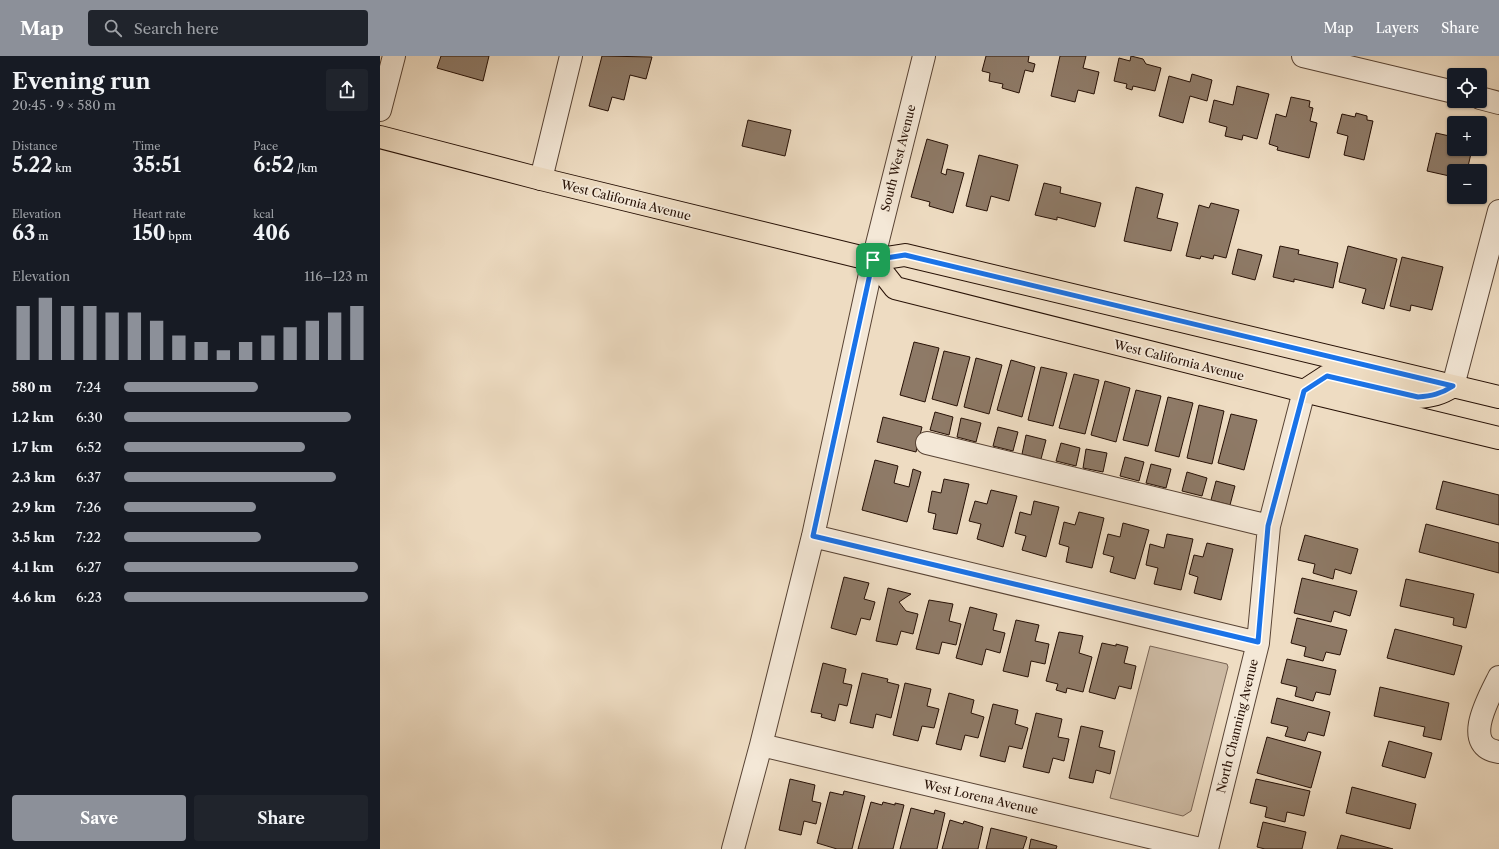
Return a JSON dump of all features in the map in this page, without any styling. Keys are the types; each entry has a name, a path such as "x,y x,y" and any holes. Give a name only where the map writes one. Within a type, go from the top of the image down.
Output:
{"main road":[{"name":"West California Avenue","path":"380,137 541,179 873,260 905,255 1499,397"},
{"name":"West California Avenue","path":"873,260 895,288 1304,391 1499,438"},
{"path":"1304,391 1327,376 1418,397 1432,396 1444,392 1453,386"}],"street":[{"path":"380,110 394,56"},
{"path":"541,179 571,56"},
{"name":"South West Avenue","path":"733,849 761,745 813,536 873,260 924,56"},
{"path":"1303,56 1447,90"},
{"path":"1487,100 1499,103"},
{"path":"1453,386 1499,211"},
{"name":"North Channing Avenue","path":"1207,849 1258,642 1268,526 1304,391"},
{"path":"927,443 1268,526"},
{"path":"813,536 1258,642"},
{"path":"1499,677 1479,726 1479,737 1483,746 1491,751 1499,752"},
{"name":"West Lorena Avenue","path":"761,745 1200,849"}],"shaded area":[{"path":"1150,646 1227,664 1228,667 1191,811 1183,816 1110,798"}],"building":[{"path":"441,56 489,56 483,81 437,68"},
{"path":"602,56 652,57 646,79 630,75 624,100 612,97 608,111 589,106"},
{"path":"986,56 1029,56 1028,62 1035,64 1033,72 1025,70 1019,93 1002,88 1003,84 989,81 990,73 982,71"},
{"path":"1060,56 1086,56 1083,68 1099,72 1094,94 1078,90 1075,102 1051,96"},
{"path":"1131,56 1143,59 1146,64 1161,68 1155,91 1133,86 1132,90 1126,88 1127,84 1114,81 1119,58 1130,61"},
{"path":"1192,74 1212,80 1207,101 1190,96 1183,123 1159,116 1169,76 1190,82"},
{"path":"1237,86 1269,94 1257,139 1243,135 1242,140 1225,136 1227,127 1209,122 1214,100 1233,105"},
{"path":"1291,97 1310,101 1309,107 1313,108 1310,121 1317,123 1309,158 1277,150 1278,147 1269,144 1276,114 1286,117"},
{"path":"1356,113 1367,116 1367,120 1373,121 1364,160 1344,155 1348,136 1337,133 1342,114 1355,117"},
{"path":"748,120 791,130 785,156 742,146"},
{"path":"1436,133 1447,135 1447,156 1470,156 1469,164 1447,164 1447,175 1427,171"},
{"path":"927,139 948,145 941,173 946,175 947,169 964,173 953,213 929,206 930,202 911,197"},
{"path":"979,155 1018,165 1009,201 991,196 987,211 966,206"},
{"path":"1044,183 1061,187 1060,193 1101,203 1095,227 1057,217 1057,220 1035,215"},
{"path":"1136,187 1163,194 1157,218 1178,223 1171,251 1124,241"},
{"path":"1211,203 1239,210 1226,258 1214,255 1213,259 1201,256 1200,259 1186,256 1199,205 1209,208"},
{"path":"1280,246 1299,250 1298,254 1338,263 1333,288 1294,279 1294,282 1273,277"},
{"path":"1348,246 1397,259 1384,309 1362,303 1366,289 1339,282"},
{"path":"1238,249 1262,255 1255,280 1232,274"},
{"path":"1402,257 1443,267 1432,310 1411,305 1410,311 1390,306"},
{"path":"914,342 939,348 925,402 900,395"},
{"path":"944,351 970,357 957,406 932,399"},
{"path":"976,358 1002,365 989,414 964,407"},
{"path":"1011,360 1035,367 1022,417 997,410"},
{"path":"1041,367 1067,373 1053,426 1028,420"},
{"path":"1074,374 1099,380 1085,434 1059,428"},
{"path":"1105,381 1130,388 1116,442 1091,435"},
{"path":"1136,390 1161,396 1148,446 1123,440"},
{"path":"1168,397 1193,403 1179,457 1155,451"},
{"path":"1199,405 1224,411 1212,464 1187,458"},
{"path":"935,412 953,417 949,435 930,430"},
{"path":"1231,414 1257,420 1244,470 1218,463"},
{"path":"883,417 922,427 916,452 877,442"},
{"path":"961,418 981,423 976,442 957,437"},
{"path":"998,427 1018,432 1013,451 993,446"},
{"path":"1026,435 1046,440 1041,459 1022,454"},
{"path":"1061,443 1080,448 1076,466 1056,461"},
{"path":"1086,449 1107,453 1103,472 1083,468"},
{"path":"1125,457 1144,462 1139,481 1120,476"},
{"path":"875,460 898,466 894,483 909,487 913,469 921,472 907,522 862,510"},
{"path":"1151,464 1171,469 1166,488 1146,483"},
{"path":"1187,472 1207,478 1202,496 1182,491"},
{"path":"944,479 969,484 957,534 933,529 936,514 928,512 932,491 941,493"},
{"path":"1216,481 1235,486 1230,505 1211,500"},
{"path":"1443,481 1499,495 1499,525 1436,509"},
{"path":"991,490 1017,496 1003,547 977,539 981,524 969,521 975,501 987,504"},
{"path":"1034,501 1059,507 1046,557 1022,550 1026,536 1015,533 1020,512 1031,515"},
{"path":"1079,512 1104,518 1092,568 1066,562 1069,547 1059,544 1064,522 1075,525"},
{"path":"1123,523 1149,530 1135,579 1110,572 1114,557 1103,554 1108,534 1120,537"},
{"path":"1426,524 1499,543 1499,573 1419,552"},
{"path":"1167,534 1193,539 1181,590 1154,584 1158,568 1146,565 1150,544 1164,548"},
{"path":"1305,535 1358,549 1351,574 1335,569 1333,579 1313,573 1315,564 1298,560"},
{"path":"1207,543 1233,549 1221,600 1194,593 1198,577 1189,574 1194,555 1203,557"},
{"path":"844,577 869,583 864,599 875,602 870,620 861,618 856,635 831,628"},
{"path":"1302,578 1357,591 1350,616 1334,611 1331,622 1294,613"},
{"path":"1406,579 1474,594 1466,628 1453,625 1454,618 1400,606"},
{"path":"888,588 911,594 899,602 906,611 918,614 913,634 901,631 897,645 876,641"},
{"path":"929,600 953,604 949,621 961,624 956,645 942,642 939,654 916,649"},
{"path":"970,607 997,614 993,630 1005,633 1000,653 986,649 982,665 956,658"},
{"path":"1297,618 1347,630 1340,655 1326,652 1323,661 1304,656 1306,647 1291,643"},
{"path":"1016,620 1039,625 1035,641 1049,644 1045,664 1031,661 1028,677 1003,671"},
{"path":"1395,629 1462,646 1454,675 1387,658"},
{"path":"1059,632 1083,636 1079,653 1092,657 1083,692 1067,688 1066,693 1056,690 1058,684 1046,681"},
{"path":"1102,643 1128,647 1124,663 1136,666 1131,689 1119,686 1115,699 1089,692"},
{"path":"1287,659 1336,670 1330,695 1316,692 1313,701 1295,696 1297,687 1281,683"},
{"path":"823,663 846,669 843,683 852,685 847,706 839,704 835,721 821,717 822,714 811,712"},
{"path":"862,673 888,679 887,682 899,685 891,718 876,714 873,728 850,723"},
{"path":"905,683 931,689 927,706 939,709 934,728 922,726 918,741 893,735"},
{"path":"1380,687 1449,703 1441,740 1423,736 1425,727 1374,716"},
{"path":"949,693 974,700 971,713 984,717 978,738 965,735 961,750 936,744"},
{"path":"1277,698 1330,712 1324,736 1308,732 1305,741 1285,736 1288,727 1271,723"},
{"path":"993,704 1018,710 1015,724 1028,728 1022,749 1009,746 1005,762 980,756"},
{"path":"1036,713 1062,719 1058,737 1069,739 1064,761 1053,758 1049,773 1023,767"},
{"path":"1081,726 1103,731 1099,747 1115,751 1110,774 1096,770 1093,783 1069,778"},
{"path":"1267,737 1321,752 1311,788 1257,773"},
{"path":"1389,741 1432,753 1425,778 1382,766"},
{"path":"790,779 815,785 812,801 821,803 816,824 804,821 801,835 779,830"},
{"path":"1256,779 1310,791 1304,816 1287,812 1285,822 1265,817 1267,807 1250,803"},
{"path":"1352,787 1416,804 1410,829 1346,813"},
{"path":"844,791 865,796 852,849 837,849 817,843 830,792 843,795"},
{"path":"871,802 882,805 883,802 895,805 895,803 904,805 893,849 858,849"},
{"path":"911,808 934,814 935,810 945,813 937,849 900,849"},
{"path":"950,820 963,824 964,821 983,827 978,849 942,849"},
{"path":"1263,822 1306,832 1302,849 1265,849 1257,847"},
{"path":"991,828 1027,837 1023,849 986,849"},
{"path":"1341,835 1393,849 1337,849"},
{"path":"1031,839 1057,846 1056,849 1029,849"}],"route":[{"path":"905,255 1453,386 1444,392 1432,396 1418,397 1327,376 1304,391 1268,526 1258,642 813,536 873,260 905,255"}]}
